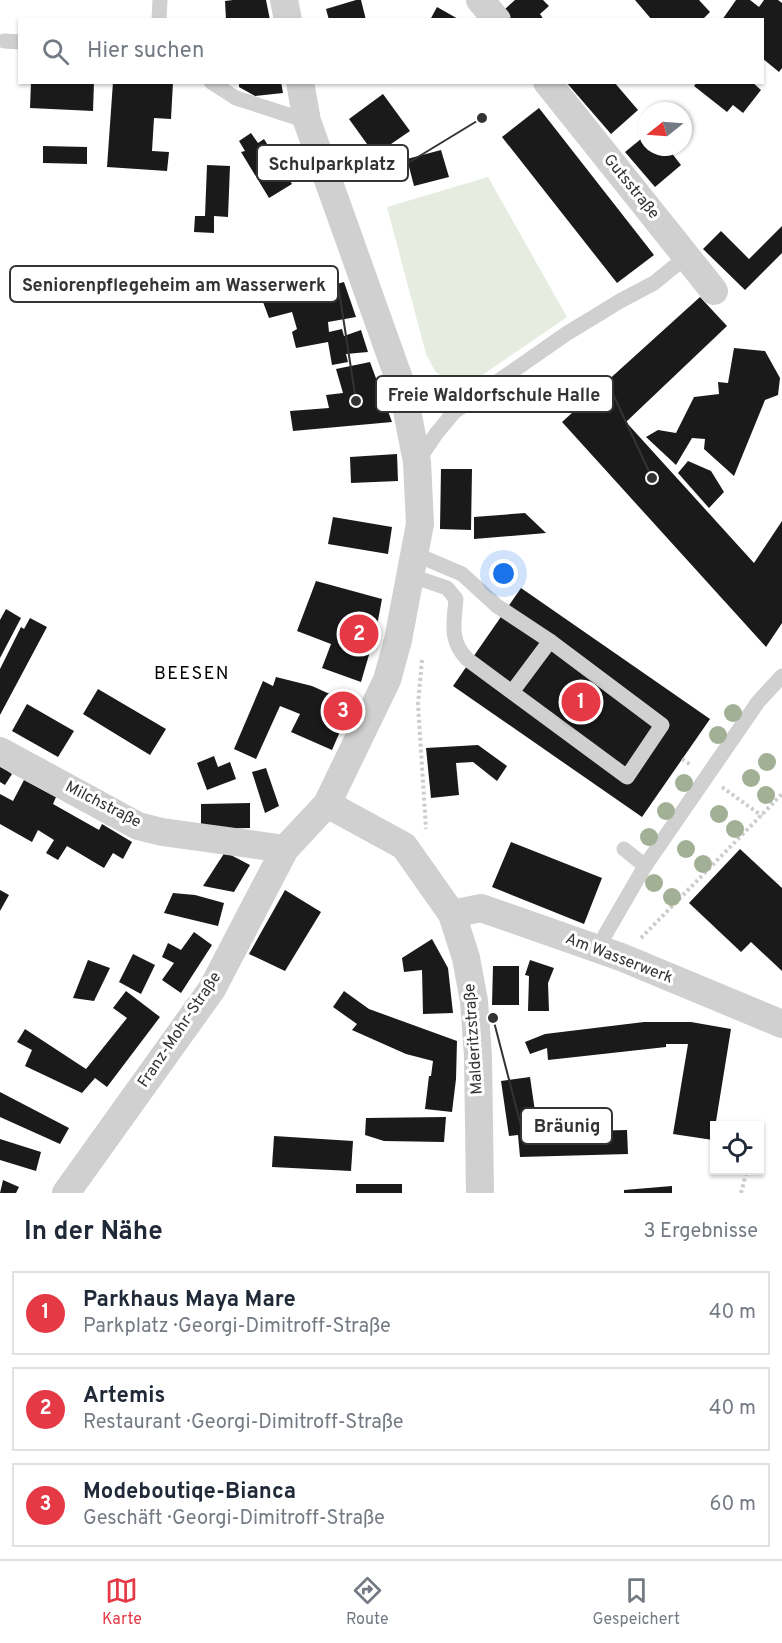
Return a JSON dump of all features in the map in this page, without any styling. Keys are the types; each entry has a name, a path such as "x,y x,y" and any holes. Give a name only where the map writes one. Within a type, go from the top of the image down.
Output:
{"street":[{"path":"284,0 288,18"},
{"path":"480,0 495,18"},
{"name":"Franz-Mohr-Straße","path":"66,1193 212,989 285,849 327,804 387,680 398,640 420,524 417,462 403,390 307,121 300,84"},
{"name":"Gutsstraße","path":"549,84 714,291"},
{"name":"Milchstraße","path":"0,751 138,826 162,832 285,849"},
{"name":"Malderitzstraße","path":"327,804 404,846 452,914 466,958 476,1019 480,1193"},
{"name":"Am Wasserwerk","path":"452,914 481,909 609,953 778,1017"}],"lane":[{"path":"159,18 160,0"},
{"path":"214,84 236,98 307,121"},
{"path":"417,462 454,412 566,334 654,283 686,257"},
{"path":"413,565 462,574 496,606 550,641 662,725 627,777 466,659 458,650 454,636 456,599 447,588 413,565"},
{"path":"512,692 550,641"},
{"path":"609,953 645,866 758,702 782,676"},
{"path":"624,849 645,866"}],"path":[{"path":"423,650 418,704 425,828 431,837"},
{"path":"609,953 782,794"},
{"path":"741,1193 746,1175"}],"shaded area":[{"path":"488,177 567,317 459,391 435,371 426,354 387,207"}],"building":[{"path":"266,0 270,18 226,18 225,1"},
{"path":"361,0 366,18 328,18 326,9"},
{"path":"515,0 543,0 549,6 540,14 543,18 510,18 504,10"},
{"path":"635,0 699,0 710,12 704,18 650,18"},
{"path":"736,0 750,0 759,7 764,0 778,0 782,3 782,68 779,72 764,60 764,18 723,18"},
{"path":"437,7 456,18 431,18"},
{"path":"31,84 94,84 93,111 30,108"},
{"path":"113,84 173,84 171,119 154,118 152,151 169,152 167,171 107,167"},
{"path":"239,84 281,84 283,93 255,96 239,87"},
{"path":"568,84 616,84 638,110 611,134"},
{"path":"696,84 754,84 761,90 743,113 733,105 727,112 694,86"},
{"path":"383,94 410,131 375,155 349,119"},
{"path":"539,108 654,255 617,283 502,137"},
{"path":"251,133 258,143 264,139 292,184 269,198 241,152 245,151 239,141"},
{"path":"638,141 638,156 674,156 681,165 655,187 625,152"},
{"path":"43,146 87,147 87,164 43,163"},
{"path":"441,150 449,177 414,186 407,159"},
{"path":"207,165 230,166 228,217 214,216 214,233 194,232 195,216 205,216"},
{"path":"782,226 782,253 745,290 703,249 721,231 749,259"},
{"path":"310,274 315,290 344,282 356,317 328,322 329,332 342,329 344,336 361,330 368,352 346,354 348,362 332,365 328,342 296,348 292,332 297,329 292,312 269,318 263,302 287,296 283,282"},
{"path":"700,297 727,326 626,422 754,563 782,521 782,623 766,647 562,422"},
{"path":"734,348 765,351 780,378 778,395 765,400 734,476 704,449 705,439 692,438 676,465 646,437 658,430 676,433 694,397 719,394 718,382 728,383"},
{"path":"370,362 392,422 293,431 290,411 329,408 326,395 343,393 336,369"},
{"path":"397,454 398,481 351,483 350,457"},
{"path":"688,461 711,471 724,492 709,508 678,473"},
{"path":"441,469 472,469 471,530 440,529"},
{"path":"525,513 546,533 474,539 474,517"},
{"path":"333,517 392,527 388,554 328,544"},
{"path":"316,581 382,599 376,631 361,682 322,668 331,644 297,631"},
{"path":"521,588 710,719 642,817 453,686"},
{"path":"6,609 21,618 0,658 0,620"},
{"path":"30,618 47,627 0,715 0,669 21,627 24,629"},
{"path":"276,677 312,686 352,704 332,750 291,732 300,714 280,706 256,759 234,749 263,681 273,686"},
{"path":"98,689 166,729 150,755 83,714"},
{"path":"27,704 74,731 58,757 12,731"},
{"path":"478,745 507,766 497,781 473,762 456,763 459,795 431,798 426,748"},
{"path":"214,756 218,767 230,762 236,779 207,790 197,763"},
{"path":"0,766 12,774 5,785 0,782"},
{"path":"266,768 279,806 265,813 252,772"},
{"path":"24,780 56,797 53,804 99,830 102,824 132,842 123,859 113,853 104,868 67,846 58,860 46,853 54,840 38,830 32,842 0,824 0,794 13,801"},
{"path":"250,803 250,828 201,829 201,804"},
{"path":"511,842 602,878 584,924 492,887"},
{"path":"740,849 782,888 782,971 751,942 741,952 689,903"},
{"path":"225,852 250,865 234,892 203,886"},
{"path":"0,890 9,895 0,911"},
{"path":"285,890 321,912 285,971 249,954"},
{"path":"173,893 195,895 224,903 218,926 164,913"},
{"path":"194,932 212,945 181,993 162,980 174,963 162,957 168,943 181,950"},
{"path":"432,939 448,968 453,1013 423,1014 422,970 404,972 402,958"},
{"path":"133,954 155,965 141,994 119,982"},
{"path":"88,960 110,968 94,1001 73,998"},
{"path":"530,960 554,968 548,983 549,1011 528,1011 529,976 525,975"},
{"path":"493,966 519,966 519,1005 492,1005"},
{"path":"126,991 160,1017 107,1087 95,1078 82,1093 25,1066 32,1050 17,1042 25,1029 86,1069 127,1018 113,1008"},
{"path":"344,991 369,1009 457,1041 452,1112 425,1109 433,1061 406,1054 352,1030 357,1024 333,1007"},
{"path":"644,1022 691,1022 731,1029 716,1121 710,1121 710,1140 673,1134 688,1044 666,1044 666,1047 548,1060 547,1048 530,1054 525,1042 545,1034"},
{"path":"530,1077 538,1132 627,1130 628,1154 520,1157 518,1135 509,1136 501,1081"},
{"path":"0,1092 69,1128 60,1144 0,1117"},
{"path":"446,1117 444,1142 384,1141 365,1135 366,1118"},
{"path":"274,1136 353,1141 351,1171 272,1167"},
{"path":"0,1139 41,1152 36,1171 0,1160"},
{"path":"3,1180 19,1187 16,1193 0,1193"},
{"path":"356,1184 402,1184 402,1193 356,1193"},
{"path":"672,1186 672,1193 624,1193 624,1190"}],"place":[{"name":"Schulparkplatz","path":"482,118"},
{"name":"Seniorenpflegeheim am Wasserwerk","path":"356,401"},
{"name":"Freie Waldorfschule Halle","path":"652,478"},
{"name":"Artemis","path":"359,634"},
{"name":"Parkhaus Maya Mare","path":"581,702"},
{"name":"Modeboutiqe-Bianca","path":"343,711"},
{"name":"Bräunig","path":"493,1018"}],"district":[{"name":"BEESEN","path":"192,674"}]}
